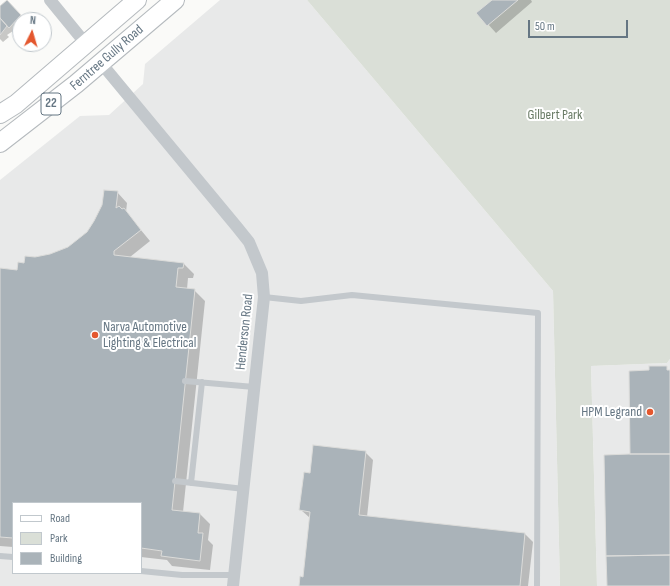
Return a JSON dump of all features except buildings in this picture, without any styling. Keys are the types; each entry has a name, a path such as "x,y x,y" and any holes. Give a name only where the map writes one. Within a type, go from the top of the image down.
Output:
{"main road":[{"name":"Ferntree Gully Road","path":"0,114 16,104 137,0"},
{"name":"Ferntree Gully Road","path":"0,143 76,84 175,0"},
{"path":"86,44 101,63"}],"street":[{"path":"50,0 86,44"},
{"name":"Henderson Road","path":"101,63 249,242 262,273 264,298 234,581"}],"lane":[{"path":"264,298 301,301 352,295 538,313 537,586"},
{"path":"185,380 254,387"},
{"path":"191,483 202,382"},
{"path":"175,481 244,489"},
{"path":"0,556 12,557"},
{"path":"142,571 234,581"}],"shaded area":[{"path":"220,0 307,0 553,291 560,586 0,586 0,180 80,116 109,115 143,84 145,64"},
{"path":"670,359 670,586 597,586 591,366 667,363"}],"green space":[{"name":"Gilbert Park","path":"307,0 670,0 670,359 667,363 591,366 597,586 560,586 553,291"}],"place":[{"name":"Narva Automotive Lighting & Electrical","path":"95,335"},
{"name":"HPM Legrand","path":"650,412"}]}
